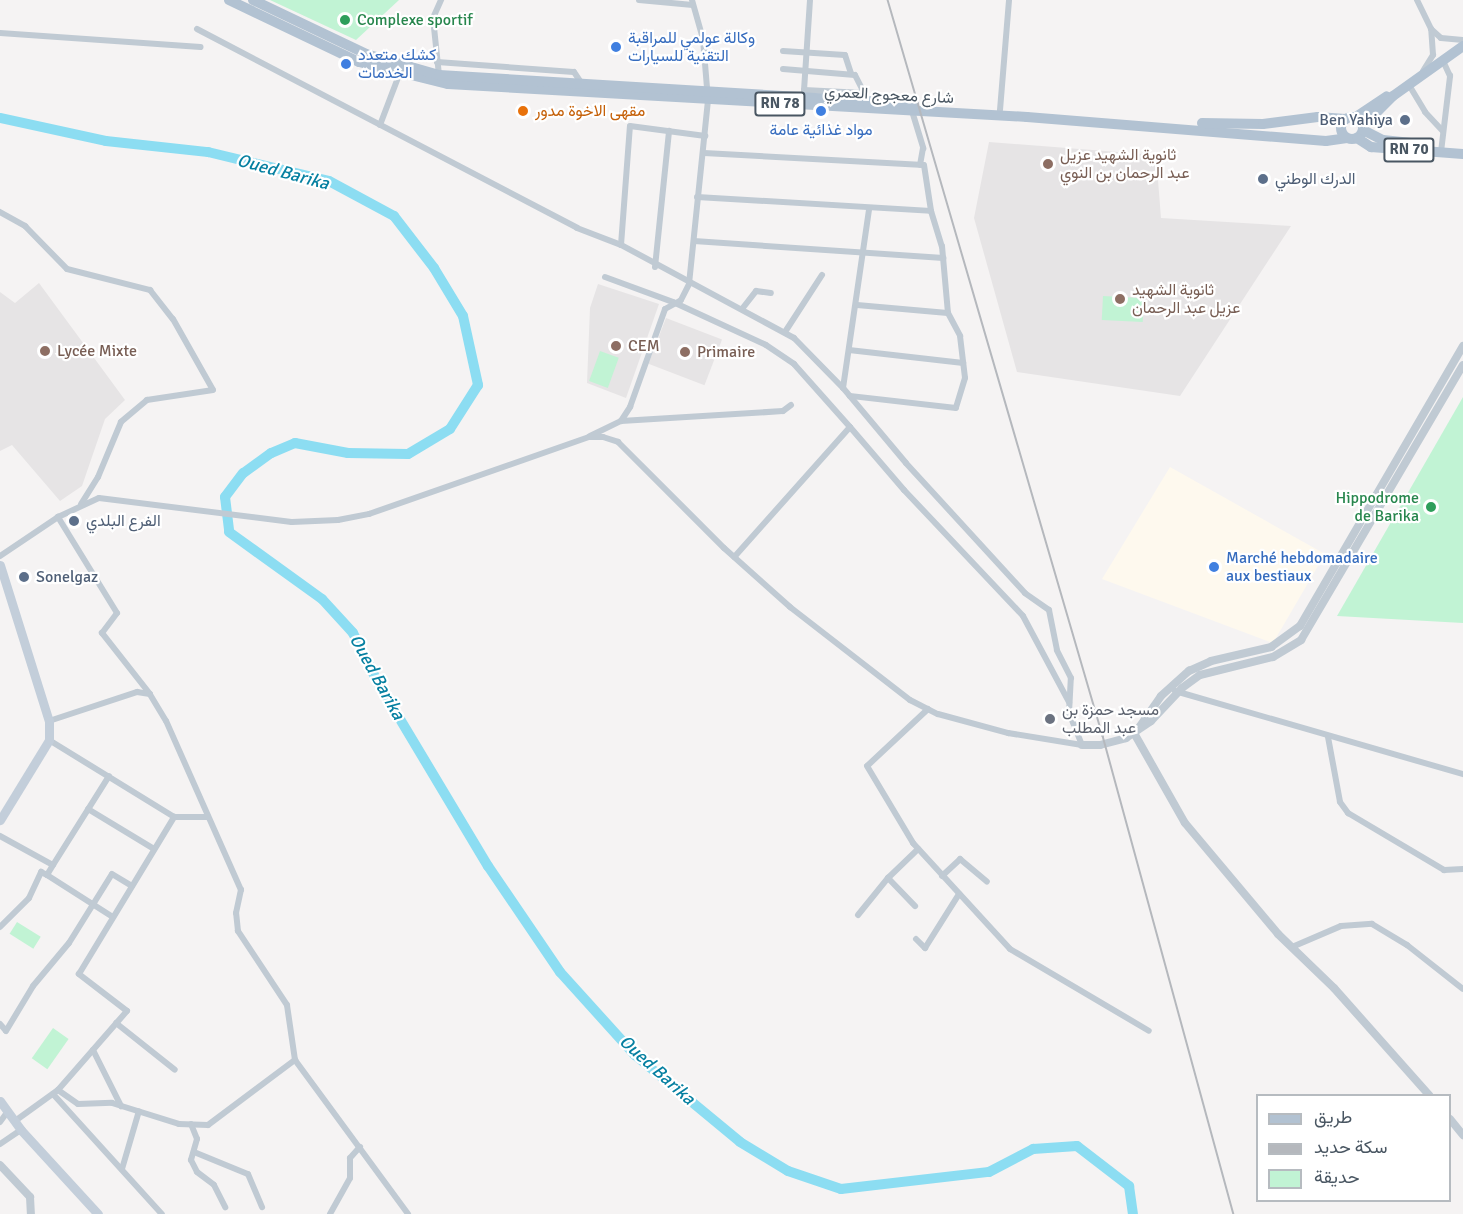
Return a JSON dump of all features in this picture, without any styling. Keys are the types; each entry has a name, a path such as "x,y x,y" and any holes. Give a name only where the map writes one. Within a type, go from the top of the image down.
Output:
{"main road":[{"name":"شارع معجوج العمري","path":"229,0 359,62 427,82 500,89 708,96 866,97 1000,110 1213,123 1355,128"},
{"name":"شارع معجوج العمري","path":"253,0 366,54 438,75 1326,141 1355,128"},
{"path":"1355,128 1419,76 1463,46"},
{"name":"RN 78","path":"1355,128 1383,140 1403,143"},
{"name":"RN 70","path":"1355,128 1371,147 1442,149 1463,147"},
{"name":"RN 70","path":"1403,143 1463,154"},
{"path":"0,565 49,721 49,740 0,820"},
{"path":"0,1101 21,1130 98,1214"}],"street":[{"path":"438,75 432,18 441,0"},
{"path":"621,421 630,407 665,309 673,302 681,300 689,284 708,96 703,39 692,2 639,0"},
{"path":"810,0 804,90 866,97"},
{"path":"1000,110 1009,0"},
{"path":"1417,0 1431,29 1433,55 1419,76"},
{"path":"197,29 577,228 621,245 655,267 785,332 843,388 1025,593 1049,610 1057,650 1071,678 1069,713 1082,744"},
{"path":"1431,29 1441,38 1463,40"},
{"path":"0,33 201,47"},
{"path":"783,51 845,55 851,74 866,97"},
{"path":"1442,149 1450,76 1443,61"},
{"path":"437,62 574,72 583,84"},
{"path":"783,69 851,74"},
{"path":"380,125 399,75"},
{"path":"1409,85 1425,112 1443,131"},
{"path":"912,111 923,148 920,165"},
{"path":"621,245 630,126 705,136"},
{"path":"655,267 669,131"},
{"path":"704,153 924,165 931,211 943,258 948,314 960,336 965,378 956,408 850,396"},
{"path":"697,197 931,211"},
{"path":"843,388 865,253 869,209"},
{"path":"0,212 25,226 67,269 150,290 173,319 213,390 147,400 121,422 98,477 80,504"},
{"path":"694,241 943,258"},
{"path":"785,332 822,275"},
{"path":"605,278 673,302 766,345 794,364 904,490 1023,616 1070,704"},
{"path":"742,309 756,291 771,293"},
{"path":"857,305 948,314"},
{"path":"1136,732 1170,687 1196,667 1271,647 1300,626 1463,346"},
{"path":"849,350 963,363"},
{"path":"589,437 618,442 734,557 851,656 928,709 1008,733 1082,744 1109,744 1136,732 1177,693 1207,672 1273,657 1301,640 1463,365"},
{"path":"0,556 80,504 99,498 292,522 369,514 589,437 621,421 783,411 791,405"},
{"path":"734,557 850,427"},
{"path":"58,517 117,613 102,633 150,694 241,890 236,913 238,931 287,1005 295,1060 408,1214"},
{"path":"1170,687 1177,693 1226,703 1328,737 1463,774"},
{"path":"49,721 137,692 150,694"},
{"path":"928,709 867,766 918,849 1011,949 1149,1031"},
{"path":"1136,732 1185,823 1292,947 1429,1094"},
{"path":"1328,737 1340,802 1348,813 1444,870 1463,869"},
{"path":"49,740 174,817 208,818"},
{"path":"47,874 109,776"},
{"path":"88,809 154,849"},
{"path":"15,1121 55,1092 127,1011 79,974 174,817"},
{"path":"0,836 53,865"},
{"path":"858,915 888,878 918,849"},
{"path":"942,876 960,859 987,882"},
{"path":"0,927 29,898 41,872 113,917"},
{"path":"0,1024 6,1031 94,904 112,874 132,886"},
{"path":"888,878 915,906"},
{"path":"916,939 925,948 959,894"},
{"path":"1292,947 1341,926 1372,924 1407,945 1463,990"},
{"path":"116,1023 175,1070"},
{"path":"93,1050 121,1106"},
{"path":"55,1092 78,1104 121,1106 191,1124 208,1125 224,1116 295,1060"},
{"path":"55,1092 162,1214"},
{"path":"0,1122 8,1111"},
{"path":"122,1169 139,1111"},
{"path":"1451,1121 1463,1135"},
{"path":"191,1124 197,1138 194,1166 214,1185 225,1207"},
{"path":"0,1144 21,1130"},
{"path":"330,1214 350,1178 350,1158 360,1147"},
{"path":"194,1152 248,1174 262,1207"},
{"path":"0,1165 30,1197 31,1214"}],"shaded area":[{"name":"ثانوية الشهيد عزيل عبد الرحمان","path":"989,142 1156,155 1161,218 1291,226 1180,396 1017,372 974,218"},
{"name":"Lycée Mixte","path":"39,283 125,400 105,419 82,486 60,501 12,445 0,451 0,292 15,303"},
{"name":"CEM","path":"598,284 659,304 626,398 587,383 590,308"},
{"name":"Primaire","path":"666,318 722,340 704,385 648,364"},
{"name":"Marché hebdomadaire aux bestiaux","path":"1170,467 1325,554 1273,643 1102,579"}],"green space":[{"name":"Complexe sportif","path":"270,0 399,0 356,40"},
{"path":"1103,296 1144,298 1143,322 1102,320"},
{"path":"600,351 619,358 608,388 589,381"},
{"name":"Hippodrome de Barika","path":"1463,397 1463,623 1337,616"},
{"path":"17,922 41,937 33,949 10,934"},
{"path":"53,1028 69,1039 47,1069 32,1058"}],"waterway":[{"name":"Oued Barika","path":"0,118 106,141 208,152 329,181 394,216 434,268 463,316 478,385 450,429 408,454 348,453 295,443 271,453 243,473 225,497 229,532 322,599 353,633 376,679 488,866 560,972 635,1055 740,1142 788,1171 841,1189 989,1172 1033,1149 1077,1146 1129,1186 1133,1214"}],"railway":[{"path":"888,0 1103,736 1234,1214"}],"place":[{"name":"Complexe sportif","path":"345,20"},
{"name":"وكالة عولمي للمراقبة التقنية للسيارات","path":"616,47"},
{"name":"كشك متعدد الخدمات","path":"346,64"},
{"name":"مقهى الاخوة مدور","path":"523,111"},
{"name":"مواد غذائية عامة","path":"821,111"},
{"name":"Ben Yahiya","path":"1405,120"},
{"name":"ثانوية الشهيد عزيل عبد الرحمان بن النوي","path":"1048,164"},
{"name":"الدرك الوطني","path":"1263,179"},
{"name":"ثانوية الشهيد عزيل عبد الرحمان","path":"1120,299"},
{"name":"CEM","path":"616,346"},
{"name":"Lycée Mixte","path":"45,351"},
{"name":"Primaire","path":"685,352"},
{"name":"Hippodrome de Barika","path":"1431,507"},
{"name":"الفرع البلدي","path":"74,521"},
{"name":"Marché hebdomadaire aux bestiaux","path":"1214,567"},
{"name":"Sonelgaz","path":"24,577"},
{"name":"مسجد حمزة بن عبد المطلب","path":"1050,719"}]}
